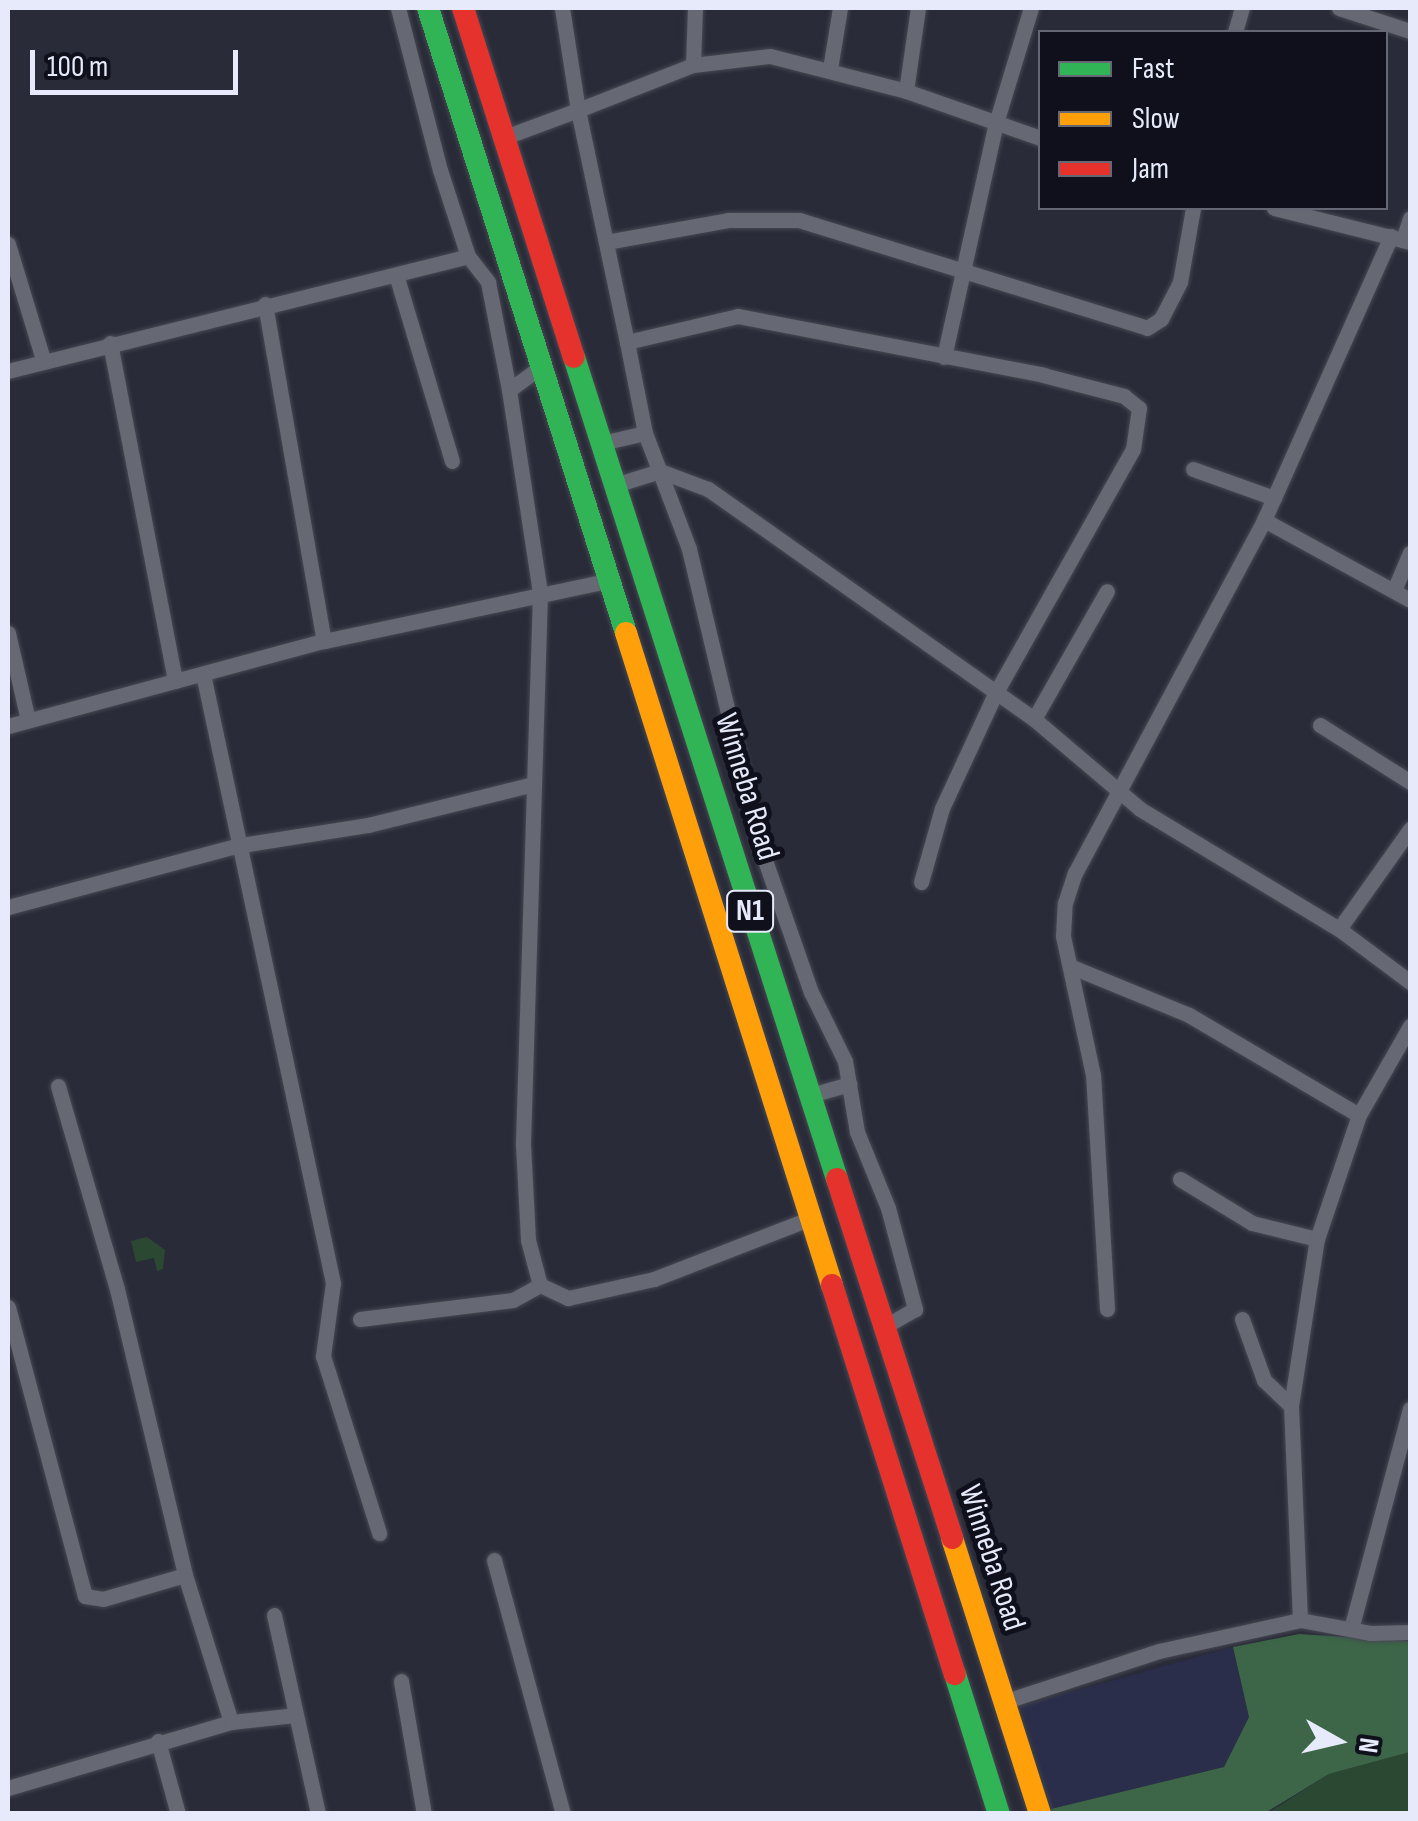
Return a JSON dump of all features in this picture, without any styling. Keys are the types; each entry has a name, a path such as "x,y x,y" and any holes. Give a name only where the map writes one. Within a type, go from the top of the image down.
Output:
{"highway":[{"name":"N1","path":"428,8 998,1814"},
{"name":"Winneba Road","path":"463,8 606,442 732,853 1006,1701 1036,1812"}],"street":[{"path":"398,8 468,256 488,282 540,593 530,785 523,1144 528,1240 540,1285"},
{"path":"562,8 578,110 645,433 690,549 759,843 849,1084 857,1132 881,1184 915,1309 885,1326"},
{"path":"693,65 695,8"},
{"path":"830,68 840,8"},
{"path":"906,90 918,8"},
{"path":"944,357 996,123 1031,8"},
{"path":"1339,8 1410,31"},
{"path":"505,137 693,65 770,56 906,90 1038,137"},
{"path":"606,242 728,220 799,220 1155,326 1180,282 1194,210"},
{"path":"1282,210 1402,239"},
{"path":"1107,1309 1094,1076 1062,936 1065,903 1264,520 1410,218"},
{"path":"8,244 43,359"},
{"path":"8,371 265,304 397,278 468,256"},
{"path":"397,278 452,462"},
{"path":"265,304 324,641"},
{"path":"627,342 693,324 765,316 1124,396 1139,408 1133,449 995,694 942,808 921,882"},
{"path":"110,344 175,680"},
{"path":"509,390 542,366"},
{"path":"606,442 645,433"},
{"path":"1193,469 1274,498"},
{"path":"618,484 660,471 708,488 1034,719 1119,793 1339,929 1410,982"},
{"path":"1264,520 1395,588 1410,600"},
{"path":"1395,588 1410,553"},
{"path":"8,726 324,641 606,581"},
{"path":"1034,719 1107,591"},
{"path":"8,633 28,720"},
{"path":"203,674 235,846 333,1284 323,1356 379,1532"},
{"path":"1320,725 1410,782"},
{"path":"8,908 235,846 368,825 530,785"},
{"path":"1339,929 1410,829"},
{"path":"732,853 759,843"},
{"path":"1072,967 1188,1015 1359,1115"},
{"path":"1300,1620 1291,1406 1317,1239 1359,1115 1410,1026"},
{"path":"811,1095 849,1084"},
{"path":"58,1086 117,1288 185,1575 231,1722"},
{"path":"1180,1180 1252,1223 1317,1239"},
{"path":"540,1285 568,1298 639,1282 811,1218"},
{"path":"360,1320 513,1300 540,1285"},
{"path":"8,1306 85,1596 104,1599 185,1575"},
{"path":"1242,1319 1270,1391 1291,1406"},
{"path":"1351,1629 1410,1408"},
{"path":"494,1560 563,1814"},
{"path":"274,1615 318,1814"},
{"path":"1006,1701 1159,1651 1300,1620 1351,1629 1410,1632"},
{"path":"400,1681 424,1814"},
{"path":"8,1787 231,1722 295,1715"},
{"path":"158,1741 178,1814"}],"shaded area":[{"path":"1233,1647 1249,1717 1224,1767 1051,1809 1021,1706"}],"green space":[{"path":"147,1237 165,1250 163,1269 157,1271 154,1258 136,1262 131,1241"},
{"path":"1299,1634 1410,1641 1410,1752 1329,1774 1265,1813 1052,1814 1051,1809 1224,1767 1249,1717 1233,1647"},
{"path":"1410,1752 1410,1813 1266,1814 1329,1774"}],"traffic: fast":[{"path":"428,8 626,633"},
{"path":"574,357 837,1179"},
{"path":"955,1674 999,1814"}],"traffic: slow":[{"path":"626,633 832,1285"},
{"path":"952,1538 1040,1814"}],"traffic: jam":[{"path":"463,8 574,357"},
{"path":"837,1179 952,1538"},
{"path":"832,1285 955,1674"}]}
